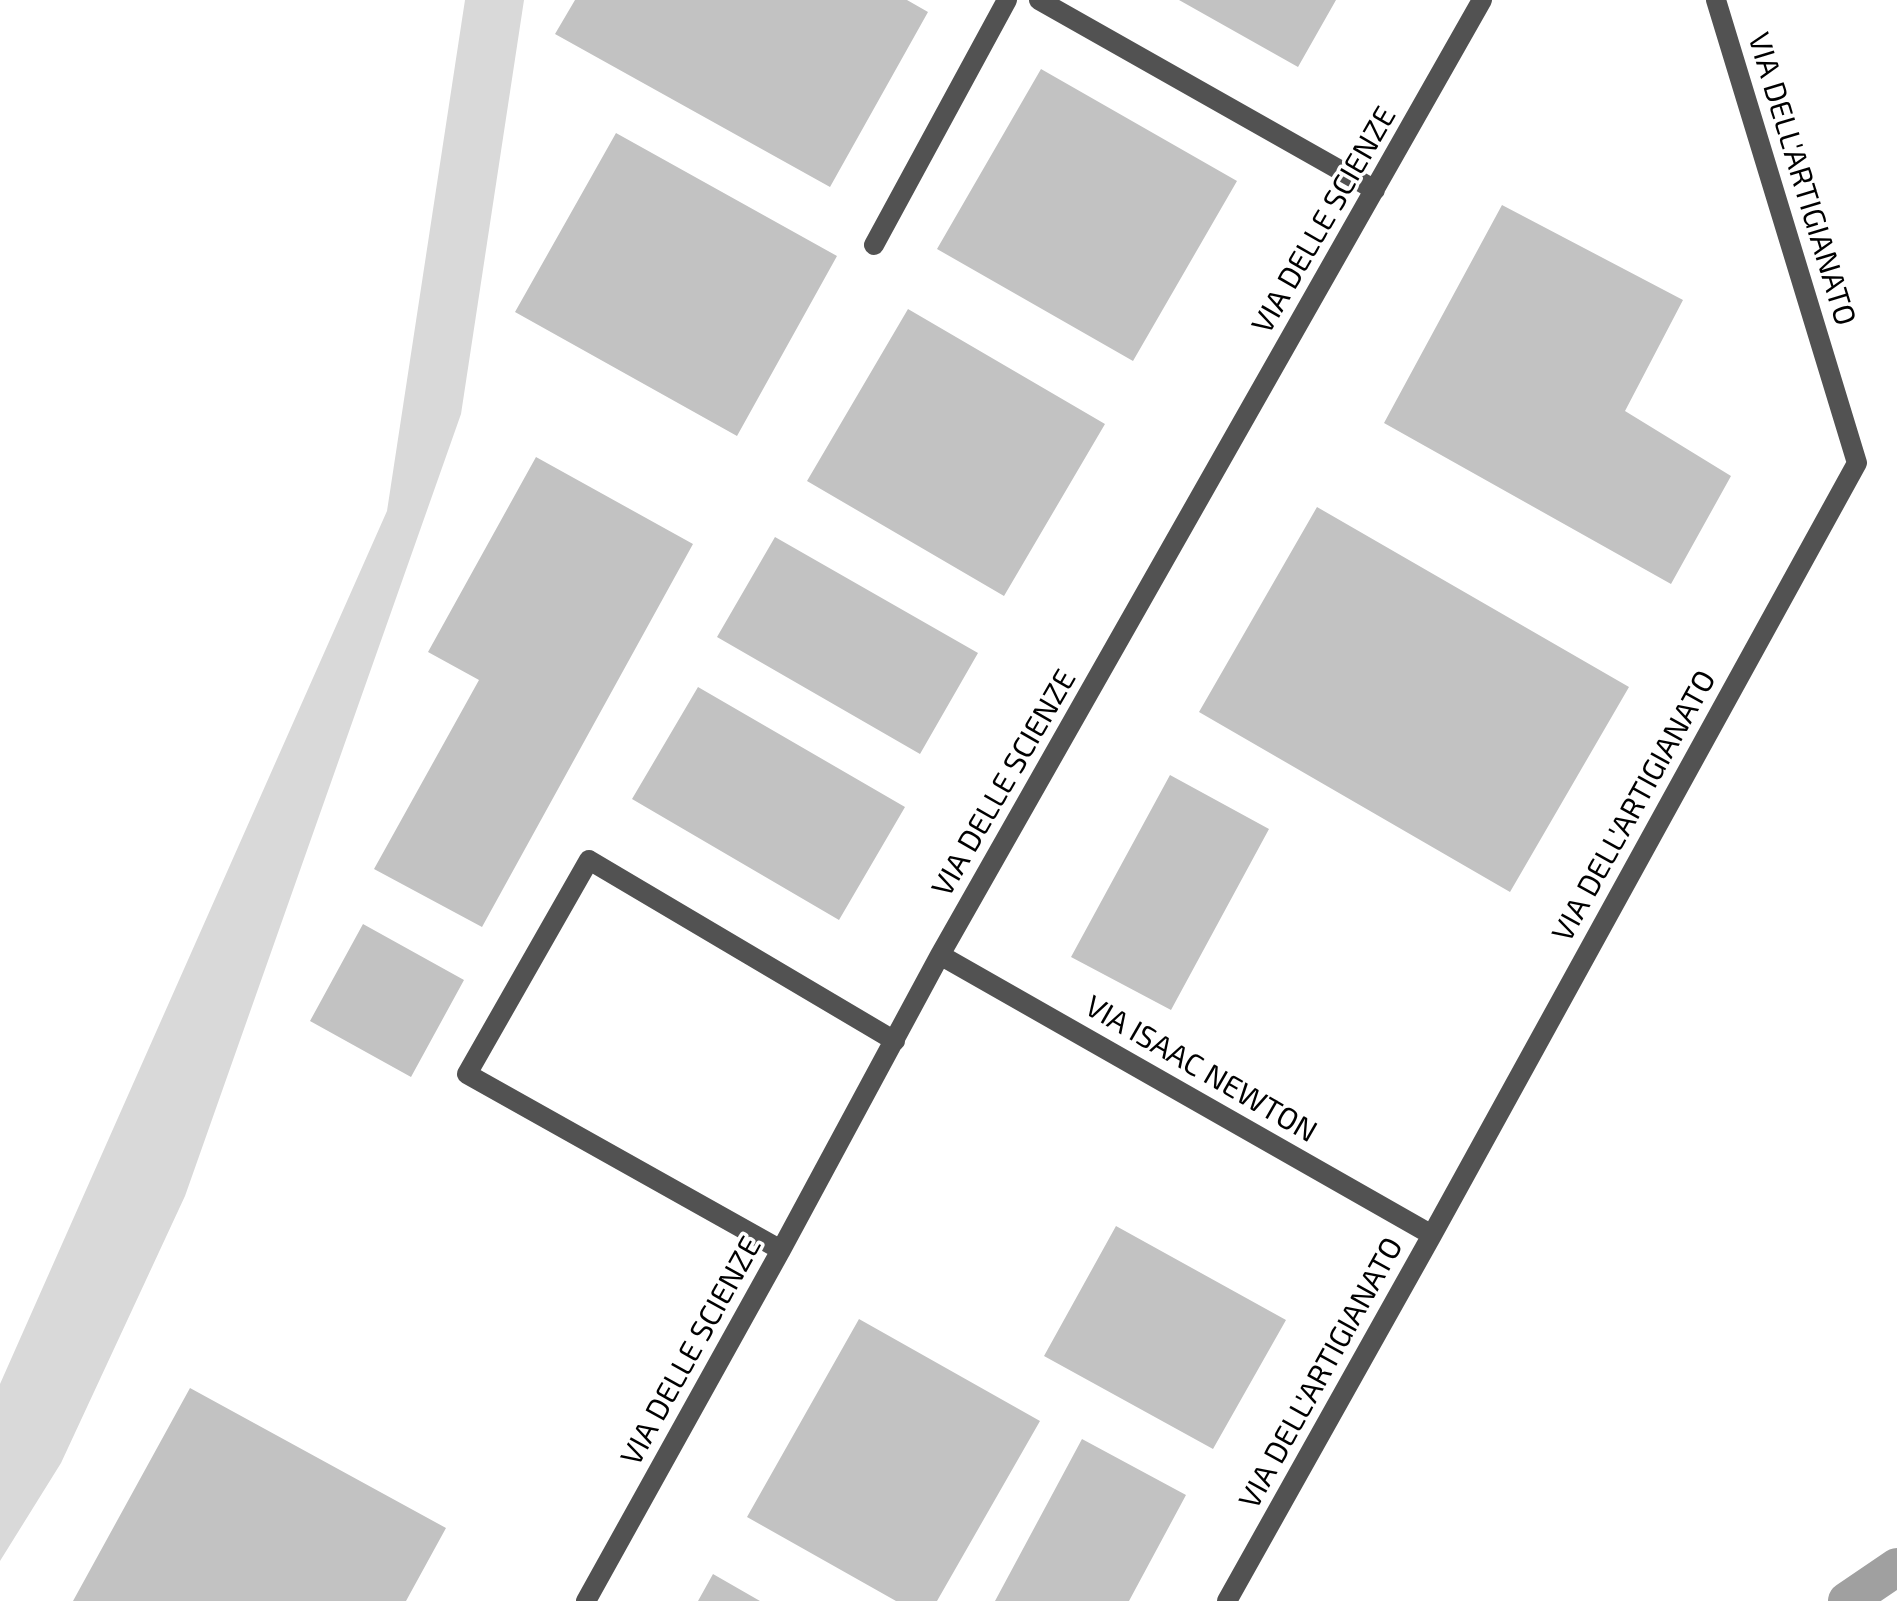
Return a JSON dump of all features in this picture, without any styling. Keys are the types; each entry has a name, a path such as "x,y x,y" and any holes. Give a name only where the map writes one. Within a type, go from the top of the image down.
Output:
{"street":[{"path":"874,245 1007,0"},
{"path":"1039,0 1375,190"},
{"name":"VIA DELLE SCIENZE","path":"586,1601 940,955 1482,0"},
{"name":"VIA DELL'ARTIGIANATO","path":"1227,1601 1857,463 1716,0"},
{"path":"781,1250 467,1074 589,860 895,1041"},
{"name":"VIA ISAAC NEWTON","path":"940,955 1432,1235"}],"shaded area":[{"path":"465,0 524,0 461,414 185,1196 61,1463 0,1561 0,1384 387,511"}],"building":[{"path":"575,0 907,0 928,12 830,187 555,34"},
{"path":"1179,0 1336,0 1298,67"},
{"path":"1041,69 1237,181 1133,361 937,249"},
{"path":"616,133 837,256 737,436 515,312"},
{"path":"1502,205 1683,300 1625,411 1731,476 1671,584 1384,423"},
{"path":"908,309 1105,424 1004,596 807,481"},
{"path":"536,457 693,544 482,927 374,869 479,680 428,652"},
{"path":"1317,507 1629,687 1510,892 1199,712"},
{"path":"775,537 978,653 920,754 717,637"},
{"path":"698,687 905,807 839,920 632,799"},
{"path":"1170,775 1269,829 1171,1010 1071,957"},
{"path":"363,924 464,980 411,1077 310,1021"},
{"path":"1116,1226 1286,1320 1213,1449 1044,1356"},
{"path":"859,1319 1040,1421 937,1601 896,1601 747,1517"},
{"path":"190,1388 446,1528 406,1601 73,1601"},
{"path":"1082,1439 1186,1495 1129,1601 995,1601"},
{"path":"713,1574 760,1601 698,1601"}],"waterway":[{"path":"1847,1601 1897,1567"}]}
